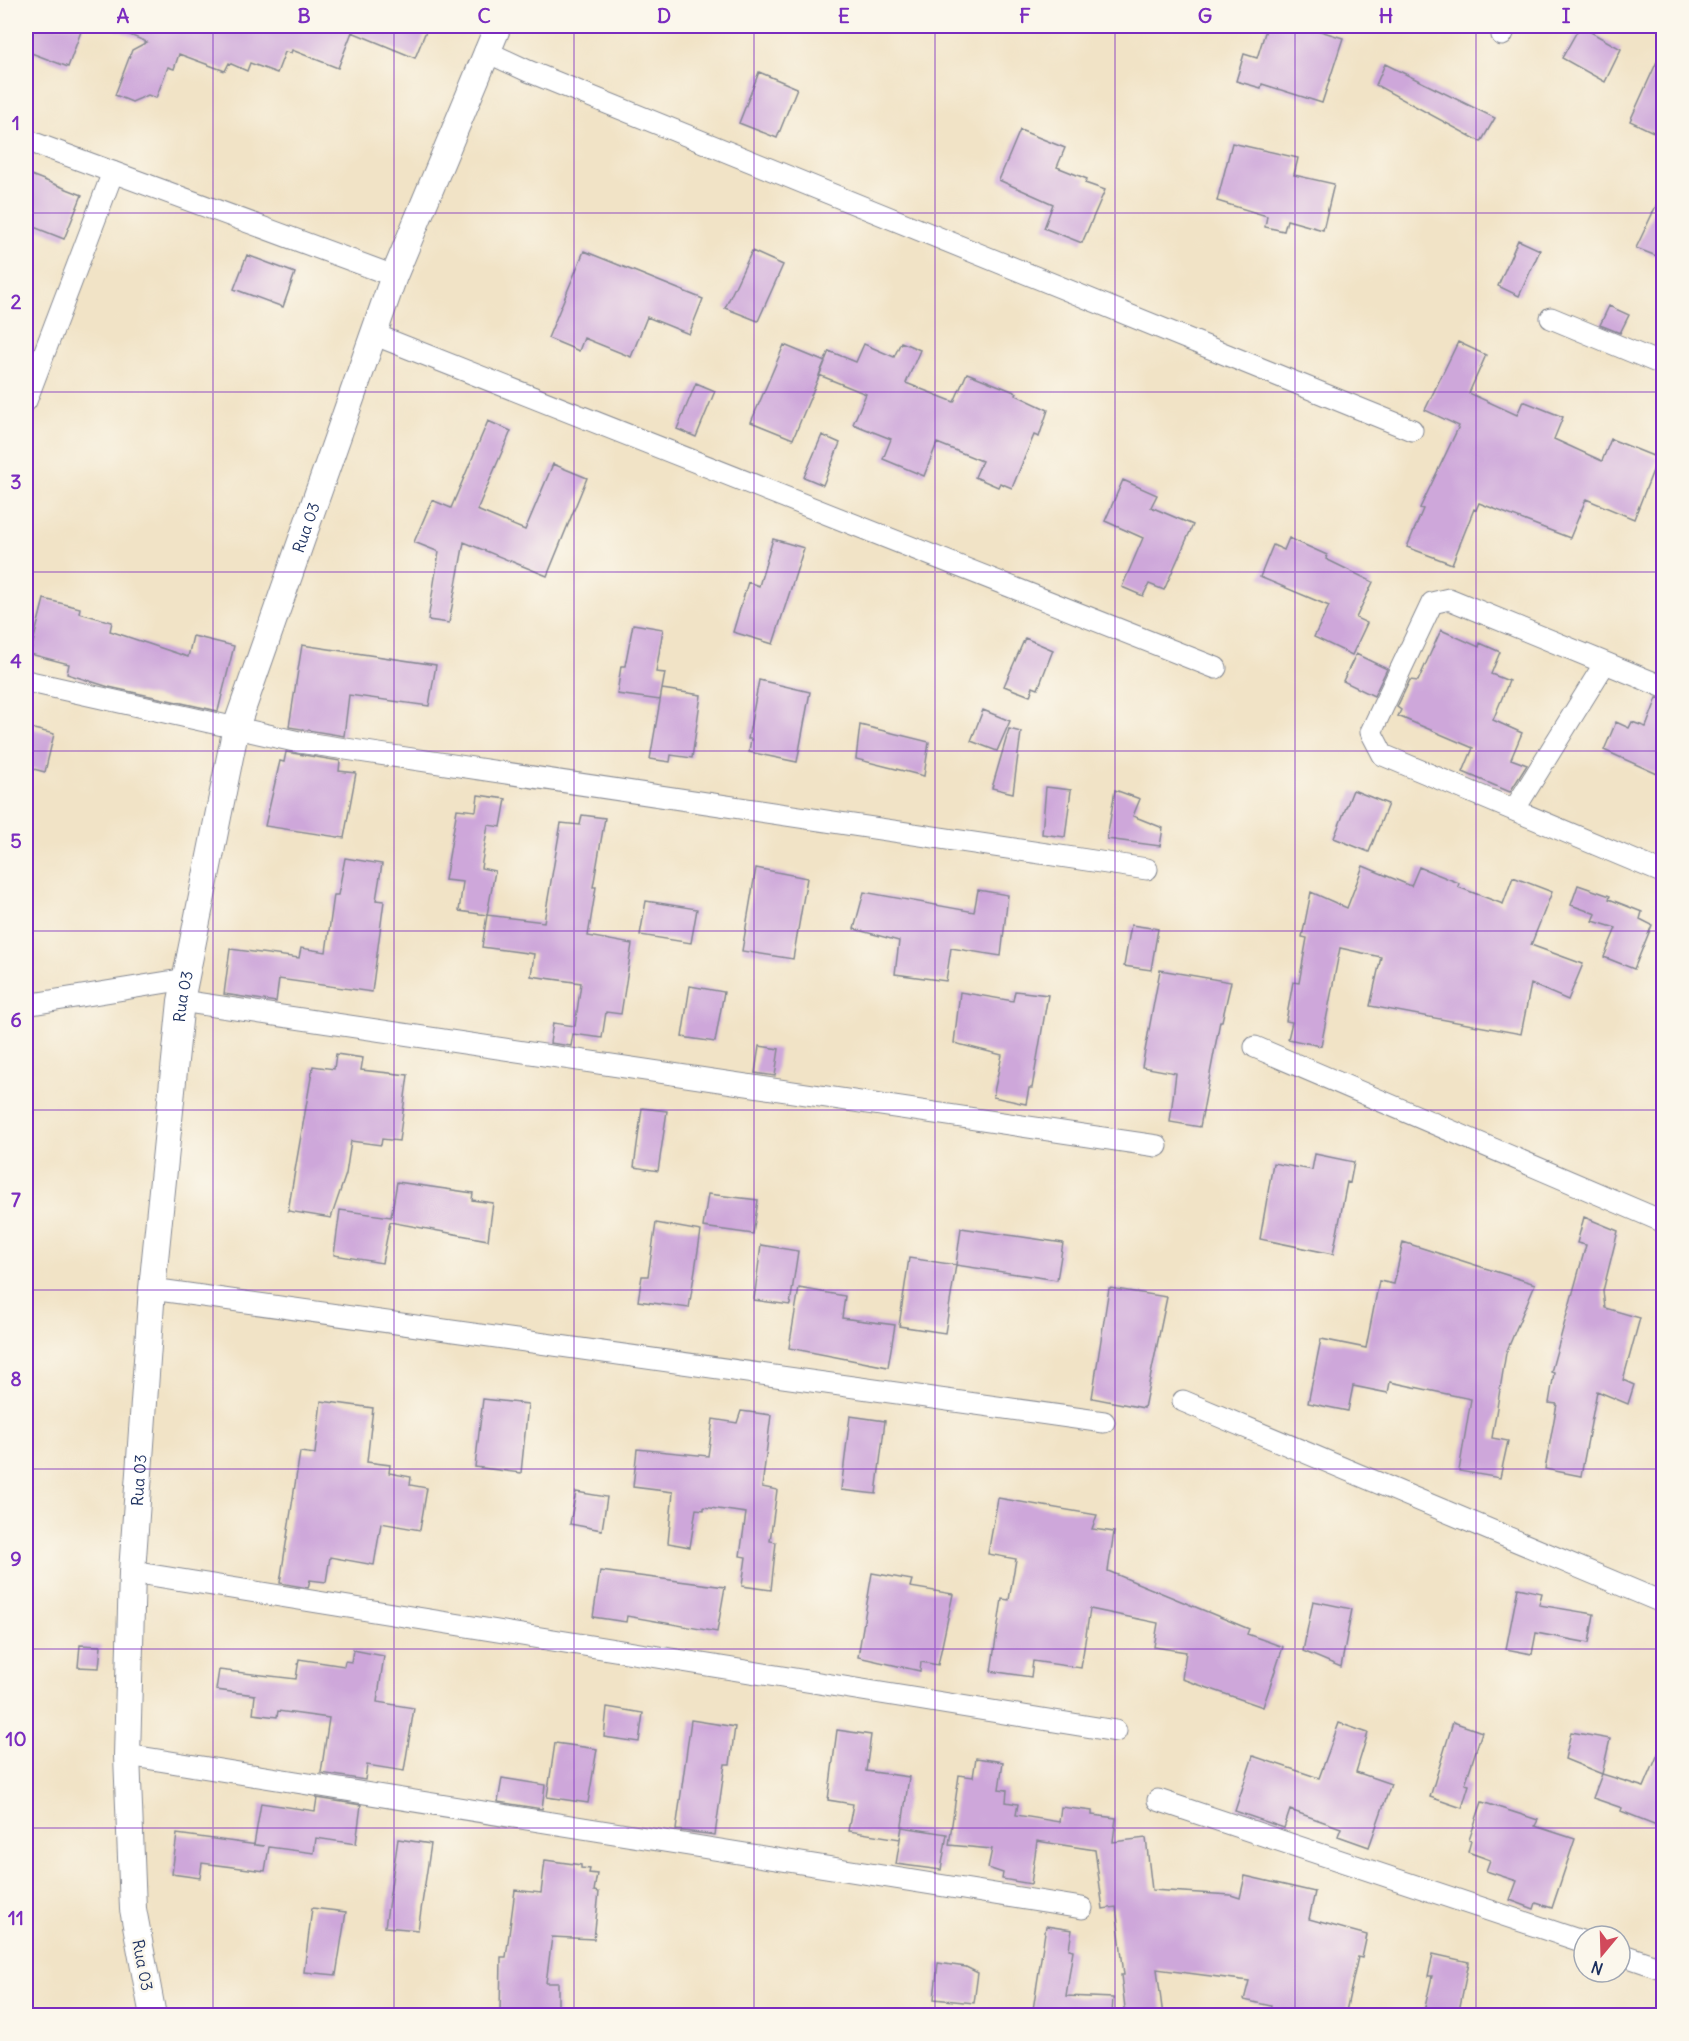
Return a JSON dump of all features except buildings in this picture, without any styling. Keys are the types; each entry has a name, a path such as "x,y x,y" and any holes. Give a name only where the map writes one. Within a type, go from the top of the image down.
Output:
{"street":[{"name":"Rua 03","path":"153,2016 133,1910 127,1755 132,1572 152,1289 184,990 236,727 394,276 490,33"},
{"path":"490,33 528,71 1412,430"},
{"path":"26,140 394,276"},
{"path":"26,401 113,172"},
{"path":"1551,318 1664,365"},
{"path":"373,334 1216,668"},
{"path":"1664,687 1449,599 1432,603 1371,732 1383,754 1664,873"},
{"path":"1514,810 1605,663"},
{"path":"26,681 299,742 1147,869"},
{"path":"26,1005 184,990 1157,1146"},
{"path":"1255,1047 1664,1222"},
{"path":"152,1289 1104,1422"},
{"path":"1183,1401 1664,1603"},
{"path":"132,1572 1116,1731"},
{"path":"127,1755 1082,1908"},
{"path":"1158,1800 1572,1938"},
{"path":"1632,1958 1664,1969"}]}
